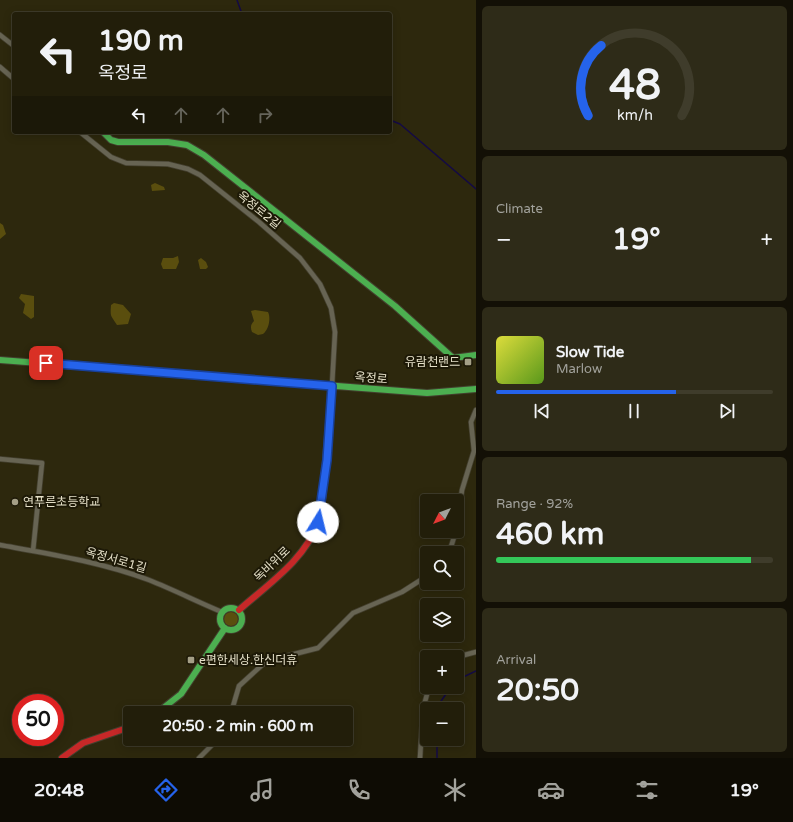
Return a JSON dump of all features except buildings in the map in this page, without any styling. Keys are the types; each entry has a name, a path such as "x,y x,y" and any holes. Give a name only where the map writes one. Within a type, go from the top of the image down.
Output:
{"main road":[{"path":"105,134 111,140 118,142 168,142 187,145 204,155 395,306 453,358 476,354"},
{"name":"옥정로","path":"0,360 427,393 476,388"},
{"name":"독바위로","path":"239,610 286,568 306,546 318,522 327,460 332,386"},
{"path":"228,608 239,610 242,617 241,624 236,629 225,628 220,622 222,612 228,608"},
{"path":"166,706 181,694 225,628"},
{"path":"62,758 83,743 123,729"}],"street":[{"path":"0,35 12,44"},
{"path":"0,68 12,77"},
{"name":"옥정로2길","path":"82,134 111,157 126,163 168,164 188,169 200,175 259,222 300,258 320,284 331,308 335,332 332,386"},
{"path":"462,494 474,451 470,422 476,410"},
{"path":"0,459 42,463 33,550"},
{"name":"옥정서로1길","path":"0,545 59,554 103,566 148,580 222,612"},
{"path":"233,706 239,686 262,665 271,660 321,646 338,626 353,614 407,589 420,581"},
{"path":"464,655 476,652"},
{"path":"420,758 421,725 427,694"},
{"path":"199,758 211,746"}],"shaded area":[{"path":"155,183 164,187 165,190 152,191 151,185"},
{"path":"0,223 3,225 6,234 0,239"},
{"path":"178,256 179,262 176,269 163,269 161,264 163,258 173,258"},
{"path":"201,258 206,262 208,267 206,269 200,269 198,260"},
{"path":"21,294 34,296 34,317 31,319 23,313 25,304 19,298"},
{"path":"114,303 123,305 131,314 128,324 117,325 112,318 111,305"},
{"path":"255,310 268,312 269,314 268,326 263,334 258,335 251,330 252,323 254,321 251,311"},
{"path":"231,612 236,614 238,619 236,624 231,626 226,624 224,619 226,614"}],"waterway":[{"path":"237,0 241,12"},
{"path":"392,121 400,124 476,189"},
{"path":"464,677 476,671"},
{"path":"440,702 446,694"},
{"path":"437,746 437,758"}],"traffic: fast":[{"path":"105,134 111,140 118,142 168,142 187,145 204,155 395,306 453,358 476,355"},
{"path":"0,360 427,393 476,389"},
{"path":"325,471 332,386"},
{"path":"231,608 239,611 242,619 239,627 231,630 223,627 220,619 223,611 231,608"},
{"path":"166,706 181,694 225,628"}],"traffic: jam":[{"path":"239,610 273,581 305,548 318,522 323,497 325,471"},
{"path":"62,758 83,743 123,729"}],"place":[{"name":"유람천랜드","path":"468,362"},
{"name":"연푸른초등학교","path":"15,502"},
{"name":"e편한세상.한신더휴","path":"191,660"}],"route":[{"path":"46,363 332,386 327,460 318,522"}]}
